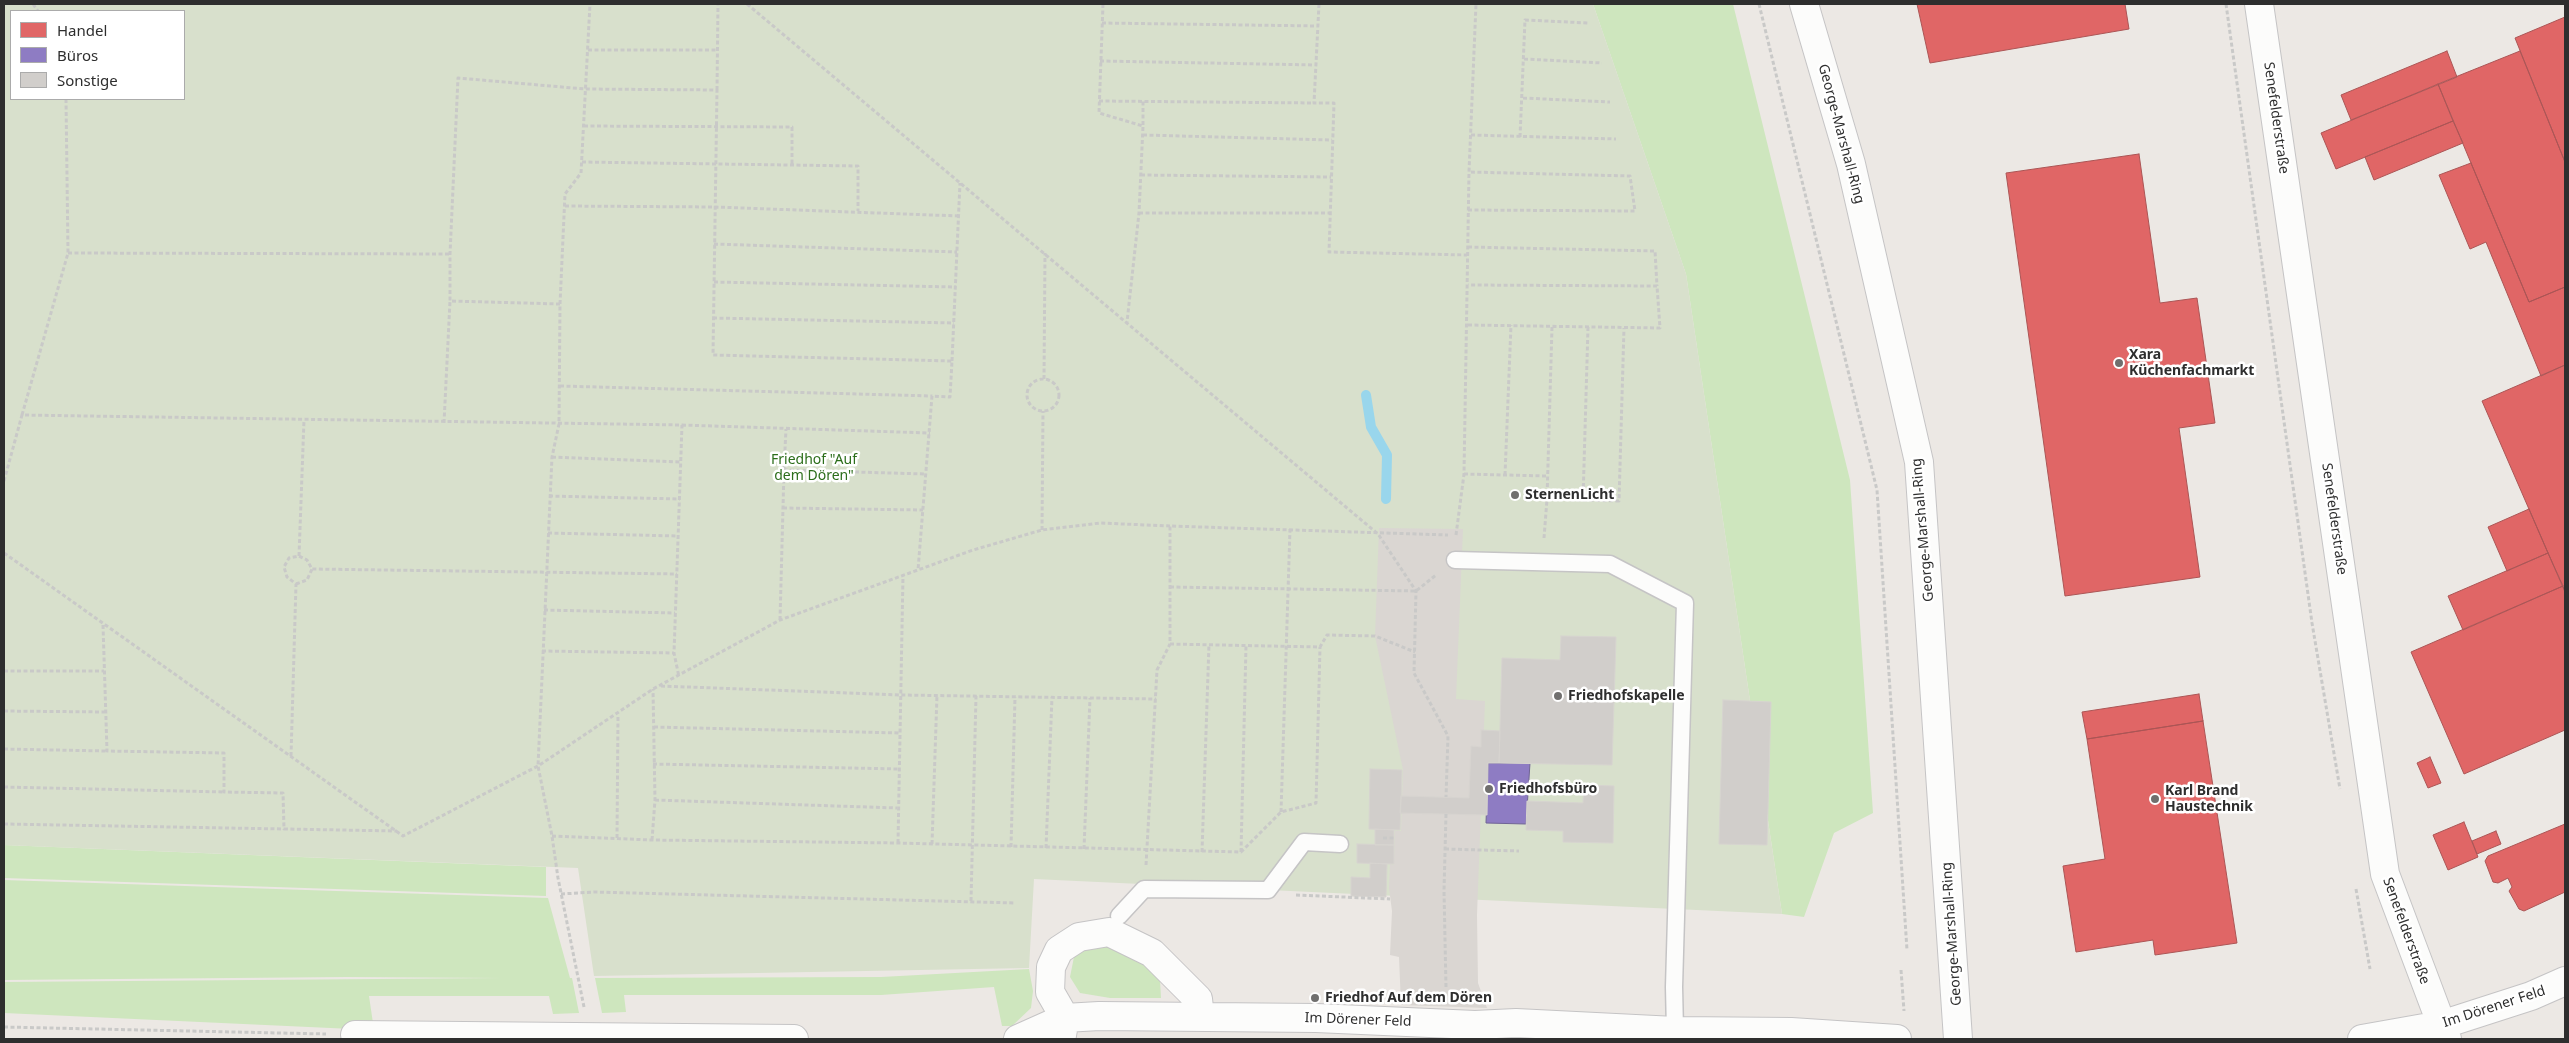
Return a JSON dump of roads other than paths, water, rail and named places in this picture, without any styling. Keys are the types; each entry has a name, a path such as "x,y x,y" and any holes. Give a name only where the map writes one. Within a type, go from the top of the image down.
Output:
{"street":[{"name":"George-Marshall-Ring","path":"1804,4 1851,164 1920,462 1958,1039"},
{"name":"Senefelderstraße","path":"2259,4 2385,874 2444,1032"},
{"path":"1063,1028 1050,992 1052,967 1059,950 1079,937 1109,932 1152,953 1198,1000 1200,1017"},
{"name":"Im Dörener Feld","path":"2362,1039 2444,1032 2565,981"},
{"name":"Im Dörener Feld","path":"1018,1039 1063,1028 1200,1017 1316,1018 1475,1025 1515,1031 1791,1032 1901,1029"},
{"path":"356,1035 794,1039"}],"lane":[{"path":"1455,560 1610,564 1685,603 1675,911 1675,1031"},
{"path":"1119,916 1144,889 1268,890 1304,842 1340,844"}],"waterway":[{"path":"1366,395 1371,427 1387,455 1386,499"}],"place":[{"name":"Xara Küchenfachmarkt","path":"2119,363"},
{"name":"SternenLicht","path":"1515,495"},
{"name":"Friedhofskapelle","path":"1558,696"},
{"name":"Friedhofsbüro","path":"1489,789"},
{"name":"Karl Brand Haustechnik","path":"2155,799"},
{"name":"Friedhof Auf dem Dören","path":"1315,998"}],"park label":[{"name":"Friedhof \"Auf dem Dören\"","path":"814,468"}]}
